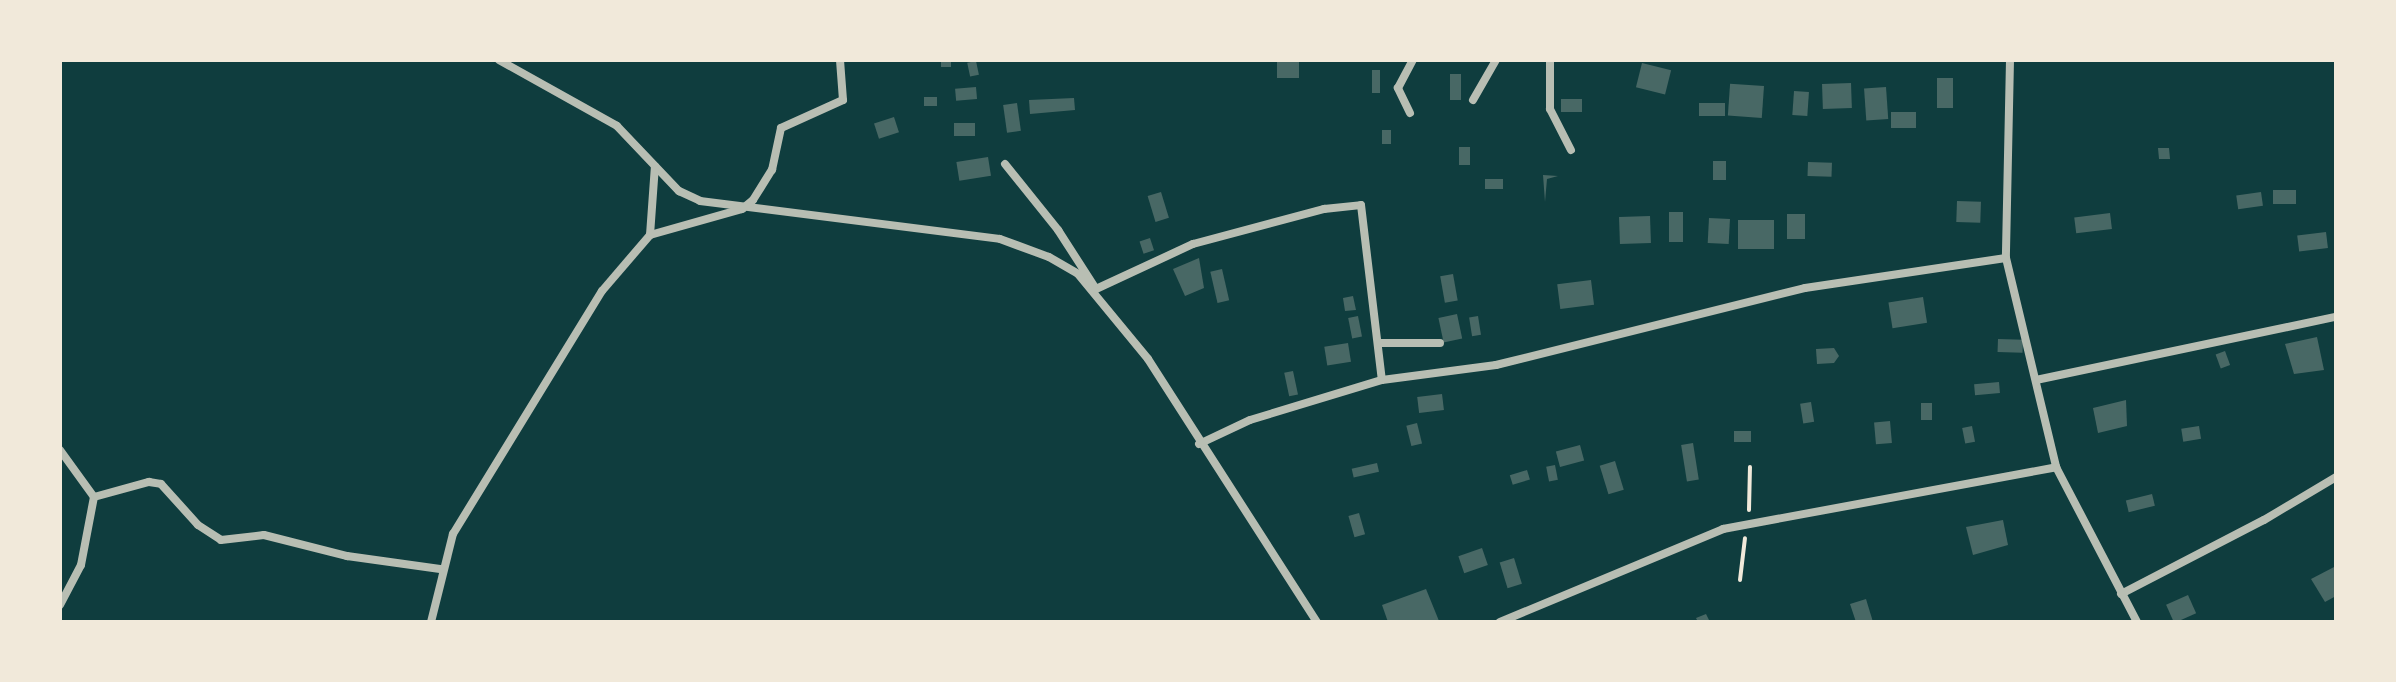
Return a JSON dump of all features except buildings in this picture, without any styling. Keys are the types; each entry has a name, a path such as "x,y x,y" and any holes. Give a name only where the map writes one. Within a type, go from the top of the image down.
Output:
{"street":[{"path":"499,60 617,126 679,191 742,209 866,219 1000,239 1049,257 1096,289"},
{"path":"431,622 440,569 464,514 542,383 602,291 650,235 742,209 767,181 781,128 843,100 840,60"},
{"path":"1410,113 1398,88 1413,60"},
{"path":"1473,100 1496,60"},
{"path":"1550,60 1550,109 1571,150"},
{"path":"2010,60 2006,258 2056,467 2137,622"},
{"path":"1005,164 1058,230 1096,289 1148,359 1199,444 1317,622"},
{"path":"650,235 655,166"},
{"path":"1096,289 1193,244 1358,203 1364,209 1382,380"},
{"path":"1199,444 1250,420 1382,380 1496,365 1805,288 2006,258"},
{"path":"2036,380 2336,317"},
{"path":"1380,343 1440,343"},
{"path":"60,450 94,497 81,565 60,605"},
{"path":"1500,622 1723,529 2056,467"},
{"path":"2121,594 2264,520 2336,477"},
{"path":"94,497 149,482 161,484 198,525 221,540 264,535 347,556 440,569"}],"path":[{"path":"1740,580 1748,525 1750,467"}]}
